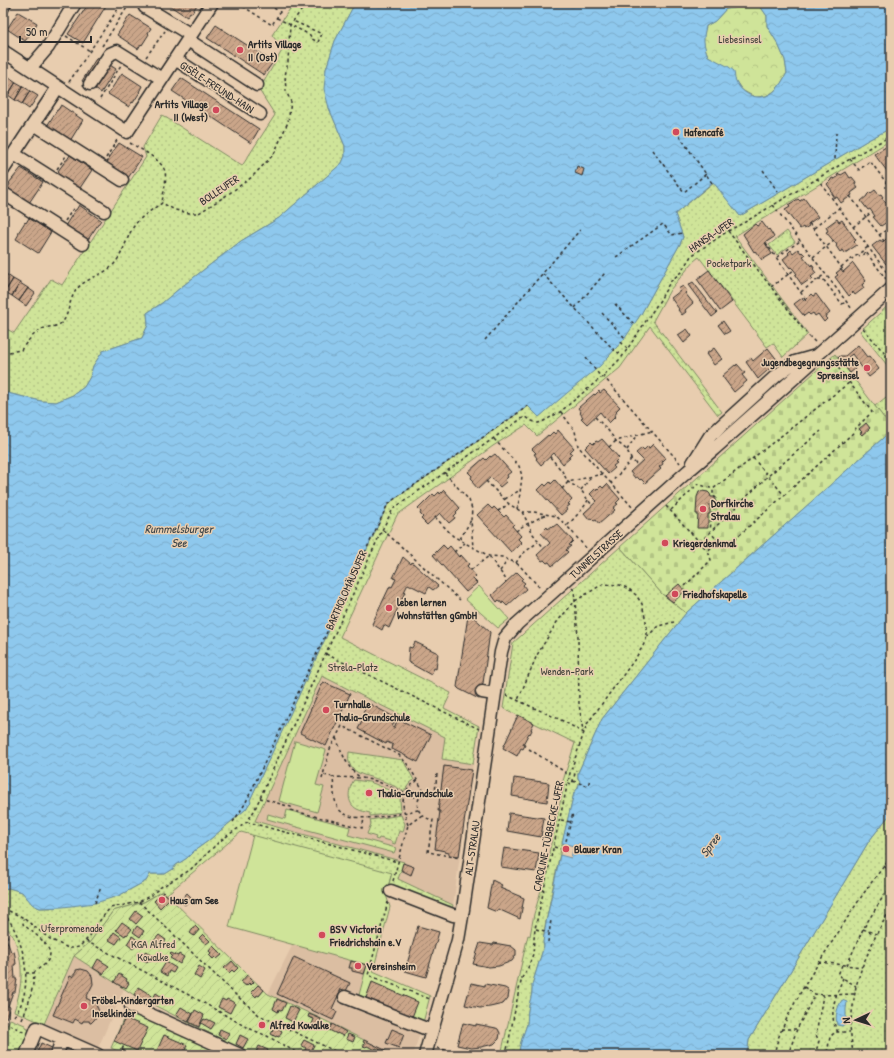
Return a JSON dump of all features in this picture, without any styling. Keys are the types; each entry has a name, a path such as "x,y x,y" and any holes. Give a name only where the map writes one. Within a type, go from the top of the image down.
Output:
{"street":[{"path":"3,7 5,3"},
{"path":"30,68 48,47 75,3"},
{"path":"146,3 145,7 257,85"},
{"path":"3,51 61,89 125,135 212,3"},
{"path":"90,84 110,54 117,51 162,79"},
{"name":"GISÈLE-FREUND-HAIN","path":"175,59 260,114"},
{"path":"3,170 34,124 61,89"},
{"path":"34,124 122,180"},
{"path":"14,154 104,211"},
{"path":"3,194 83,244"},
{"name":"TUNNELSTRASSE","path":"505,638 517,624 685,468 710,436 789,365 794,362 816,356 886,298 889,285"},
{"name":"ALT-STRALAU","path":"425,1055 458,940 499,694 501,652 505,638"},
{"path":"482,692 499,694"},
{"path":"391,891 453,915 462,916"},
{"path":"344,997 432,1031"},
{"path":"131,1006 240,1055"},
{"path":"26,1055 33,1031 62,1039 98,1055"},
{"path":"58,1051 62,1039"}],"path":[{"path":"61,89 80,67 122,3"},
{"path":"99,51 130,3"},
{"path":"238,3 272,25 280,12 266,3"},
{"path":"290,25 307,3"},
{"path":"276,18 310,35 312,39 318,42 322,34 293,21"},
{"path":"140,65 170,23"},
{"name":"BOLLEUFER","path":"162,203 174,210 199,213 252,177 274,154 288,122 291,102 286,91 290,25"},
{"path":"58,30 90,51"},
{"path":"76,64 80,67"},
{"path":"100,99 119,70"},
{"path":"676,131 712,183"},
{"path":"835,159 836,133"},
{"path":"3,353 21,350 29,340 42,329 58,326 65,319 70,300 77,289 90,279 109,268 121,255 134,225 147,213 162,203 165,171 160,162 125,135 117,140 101,166"},
{"name":"HANSA-UFER","path":"521,420 526,417 532,421 542,422 560,412 623,356 660,300 670,282 681,272 691,256 728,231 891,136"},
{"path":"51,177 71,148"},
{"path":"652,150 684,192 706,174"},
{"path":"850,159 859,170 870,161 891,189"},
{"path":"762,170 778,192"},
{"path":"817,178 891,278"},
{"path":"850,196 884,241"},
{"path":"60,229 81,197"},
{"path":"773,206 854,312"},
{"path":"813,228 839,208"},
{"path":"853,227 872,212"},
{"path":"809,223 844,271"},
{"path":"616,257 664,224 672,235 682,233"},
{"path":"879,235 891,227"},
{"path":"485,340 580,230"},
{"path":"728,231 810,337"},
{"path":"776,258 800,241"},
{"path":"812,257 834,241"},
{"path":"766,243 806,300"},
{"path":"841,267 868,247"},
{"path":"857,255 861,256 866,252 889,285"},
{"path":"771,287 794,270"},
{"path":"575,308 605,273"},
{"path":"543,274 614,350 623,356"},
{"path":"800,292 825,274"},
{"path":"818,279 823,279 842,304 846,302"},
{"path":"616,304 634,324"},
{"path":"602,313 625,338"},
{"path":"862,326 891,361"},
{"path":"622,342 627,349"},
{"path":"708,550 719,543 729,544 854,432 872,412 829,355"},
{"path":"586,358 685,468"},
{"path":"713,489 850,382"},
{"path":"233,822 245,804 387,506 393,500 528,406"},
{"path":"560,412 575,431 578,446 632,506"},
{"path":"595,417 616,441 627,450 631,459 637,465"},
{"name":"BARTHOLOMÄUSUFER","path":"247,822 254,811 382,530 393,510 521,420"},
{"path":"609,447 616,441 652,431"},
{"path":"700,542 768,476 821,431"},
{"path":"627,450 636,436"},
{"path":"494,439 520,466 522,476 517,509"},
{"path":"550,457 562,471 568,482 581,490 592,505"},
{"path":"752,458 784,495"},
{"path":"611,483 627,467 631,459"},
{"path":"445,473 469,500 472,509 471,520 474,548"},
{"path":"562,489 568,482 602,474"},
{"path":"581,490 591,477"},
{"path":"486,481 509,504 522,512 533,534 544,548"},
{"path":"671,510 698,484 713,489"},
{"path":"713,489 713,495 716,498 716,505 712,512 710,532 719,543"},
{"path":"505,499 520,490"},
{"path":"567,526 585,507 588,500"},
{"path":"663,502 708,550 711,560 684,586"},
{"path":"498,511 509,504"},
{"path":"522,512 534,512 556,516 586,548"},
{"path":"516,531 528,523 547,514"},
{"path":"435,517 453,536 465,543 489,556 502,558 516,563 542,591"},
{"path":"460,540 471,520"},
{"path":"382,530 460,600"},
{"path":"516,563 521,555 538,542"},
{"path":"454,552 465,543"},
{"path":"471,570 489,556"},
{"path":"489,556 507,581"},
{"path":"500,571 508,560"},
{"path":"518,700 537,655 557,622 575,601 603,584 620,585 636,595 642,604 647,626 646,637"},
{"path":"571,587 574,590 575,601 578,637 579,704 584,733"},
{"path":"646,637 658,626 674,622"},
{"name":"CAROLINE-TÜBBECKE-UFER","path":"506,1055 522,978 528,968 533,954 535,929 569,776 587,724 635,659 643,646 646,637"},
{"path":"326,654 480,730"},
{"path":"499,694 508,695 563,721 584,733"},
{"path":"322,779 330,750 342,726 400,755 425,793"},
{"path":"336,738 353,773 362,778"},
{"path":"529,749 569,776"},
{"path":"573,782 576,770"},
{"path":"437,774 435,792 425,793 419,800 419,813 428,819 433,820 428,852 462,858"},
{"path":"324,775 333,777 362,778 376,781 419,800"},
{"path":"333,777 334,794 338,808 342,813 348,816 364,819 418,810"},
{"path":"568,783 572,784 573,782 588,786 590,779"},
{"path":"417,781 411,785 402,802 408,825 368,975 432,1000"},
{"path":"260,798 291,807 290,810 362,828 364,819"},
{"path":"566,841 573,813"},
{"path":"408,825 422,815"},
{"path":"560,820 570,822"},
{"path":"14,1016 18,1011 24,992 26,973 24,954 14,929 3,912 9,911 24,919 50,939 68,948 79,947 86,941 101,918 110,908 139,902 161,887 175,880 190,870 220,841 247,822 398,862"},
{"path":"554,847 561,849"},
{"path":"774,1055 781,1029 804,987 857,903 891,858"},
{"path":"884,866 891,874"},
{"path":"95,903 101,887"},
{"path":"847,966 863,929 886,892 891,894"},
{"path":"139,902 237,996 259,1015 343,1055"},
{"path":"852,1055 850,1026 856,986 862,967 876,935 891,908"},
{"path":"24,919 23,924 48,947 50,954 48,962 34,973 26,973"},
{"path":"548,942 552,920"},
{"path":"535,929 550,932"},
{"path":"863,929 876,935"},
{"path":"86,941 301,1055"},
{"path":"819,962 862,967"},
{"path":"842,965 838,975 856,986"},
{"path":"22,1020 30,998 34,973"},
{"path":"838,1032 834,1026 832,1013 843,978"},
{"path":"804,987 815,994 854,994"},
{"path":"788,1055 797,1029 815,994"},
{"path":"815,1055 819,1041 816,1035 823,995"},
{"path":"10,1025 33,1031"},
{"path":"781,1029 797,1029"},
{"path":"822,1055 827,1053 830,1037 835,1032 850,1032"},
{"path":"120,1055 124,1046"},
{"path":"435,1048 463,1055"},
{"path":"122,1050 134,1055"}],"shaded area":[{"name":"Thalia-Grundschule","path":"322,676 445,737 442,759 473,764 453,905 398,879 403,862 255,821"},
{"path":"293,944 367,965 359,995 423,1023 413,1055 394,1055 268,994"},
{"name":"Fröbel-Kindergarten Inselkinder","path":"74,956 124,989 98,1048 45,1024"}],"green space":[{"path":"294,3 355,3 335,41 326,69 329,108 345,146 345,156 342,163 279,218 241,241 147,313 148,325 142,338 103,351 93,366 90,377 84,387 73,395 56,402 41,401 3,392 3,327 14,333 51,279 62,285 146,157 143,147 162,115 242,166 275,115 259,90 283,49 272,35"},
{"name":"Liebesinsel","path":"744,3 758,3 767,16 767,26 778,44 785,60 787,73 780,85 766,96 755,97 742,90 718,62 708,56 704,45 703,38 706,26 715,21 726,9 738,7"},
{"path":"891,128 891,140 735,236 808,334 783,357 773,343 767,347 699,257 670,290 653,321 722,412 718,415 650,326 620,368 537,436 526,425 493,446 397,515 340,637 451,693 444,708 479,726 473,764 442,759 445,737 322,676 255,821 404,862 398,879 453,905 450,919 386,895 392,873 241,832 166,895 162,891 144,902 113,911 90,942 74,956 44,1024 14,1011 21,983 21,966 14,938 2,916 3,889 9,888 22,892 35,906 40,908 52,908 118,896 146,881 150,874 165,874 173,869 246,809 387,506 393,500 528,406 539,417 614,350 641,314 680,244 683,237 675,214 714,182 740,216 868,140"},
{"path":"787,231 795,242 777,255 769,245"},
{"path":"891,303 891,370 860,331"},
{"path":"835,354 891,427 891,431 686,613 662,594 620,547"},
{"path":"891,393 891,427 875,406"},
{"name":"Wenden-Park","path":"620,547 662,594 686,613 602,719 578,773 578,778 580,781 578,788 574,793 561,850 545,926 544,946 532,985 527,1024 519,1055 501,1055 528,935 530,936 534,914 540,894 564,785 562,784 575,743 503,708 513,643"},
{"path":"479,586 509,619 498,628 465,599"},
{"path":"295,741 326,750 316,785 324,787 317,812 279,801"},
{"path":"349,752 403,760 414,780 404,791 383,781 357,772 351,766 349,761"},
{"path":"354,780 375,784 402,796 400,800 401,812 370,816 370,813 357,809 351,803 349,796 350,787"},
{"path":"287,810 350,827 348,835 396,848 394,853 267,819 268,814 285,819"},
{"path":"891,813 891,1055 747,1055 749,1040 869,841"},
{"path":"401,815 405,824 403,832 399,831 395,844 391,841 379,838 378,840 375,839 376,837 367,834 371,824 370,820"},
{"name":"BSV Victoria Friedrichshain e.V","path":"253,835 394,864 386,895 390,907 373,971 430,996 423,1023 359,995 367,965 229,927"},
{"name":"KGA Alfred Kowalke","path":"163,891 268,994 394,1055 253,1055 134,995 74,956 90,942 113,911 144,902"},
{"path":"127,1011 226,1055 127,1055 111,1048"},
{"path":"10,1019 25,1025 29,1031 20,1055 3,1055 3,1035"}],"water":[{"name":"Rummelsburger See","path":"355,3 744,3 738,7 726,9 715,21 706,26 704,44 708,56 734,71 735,80 742,90 751,96 762,97 772,93 781,84 787,73 785,60 778,44 767,26 767,16 758,3 891,3 891,128 868,140 740,216 713,182 675,214 683,237 680,244 641,314 625,338 600,366 539,417 528,406 393,500 387,506 250,800 251,802 246,809 187,858 165,874 150,874 146,881 118,896 95,903 40,908 32,904 22,892 9,888 3,889 3,392 41,401 56,402 73,395 84,387 90,377 93,366 103,351 142,338 148,325 147,313 241,241 279,218 342,163 345,156 345,146 329,108 324,89 326,69 335,41"},
{"name":"Spree","path":"891,431 891,813 869,841 749,1040 747,1055 519,1055 527,1024 532,985 544,946 543,942 546,923 560,855 571,858 574,846 562,843 574,793 578,788 580,781 578,778 578,773 602,719 686,613"},
{"path":"842,1000 847,1002 846,1023 842,1026 837,1025 836,1015"}],"building":[{"path":"89,3 111,3 109,5 107,4 83,43 68,34"},
{"path":"167,3 198,3 192,13 190,12 187,17"},
{"path":"18,12 37,23 34,29 32,27 27,35 29,36 25,41 7,29"},
{"path":"130,15 151,28 148,33 149,34 138,49 117,35"},
{"name":"Artits Village II (Ost)","path":"216,25 273,62 264,75 207,38"},
{"path":"97,57 103,61 88,85 82,81"},
{"path":"110,65 116,69 101,93 95,89"},
{"path":"3,73 9,77 3,87"},
{"path":"122,73 142,86 140,92 129,107 108,94"},
{"path":"9,77 16,82 8,95 3,92 3,87"},
{"name":"Artits Village II (West)","path":"181,78 259,129 251,143 172,91"},
{"path":"16,82 23,86 15,100 8,95"},
{"path":"23,86 30,91 22,104 15,100"},
{"path":"30,91 38,96 29,109 22,104"},
{"path":"61,105 83,120 70,141 47,126"},
{"path":"119,143 142,157 128,178 106,164 109,159 108,158"},
{"path":"891,144 891,168 887,171 874,154"},
{"path":"70,155 92,170 78,191 56,176"},
{"path":"577,166 584,169 582,176 575,173"},
{"path":"21,168 43,182 29,203 7,189 10,184 9,183"},
{"path":"846,172 850,178 852,177 856,182 855,184 858,188 851,193 852,195 841,203 837,197 835,198 827,184 831,179 838,177 837,175 841,175"},
{"path":"875,190 879,195 881,194 883,197 882,198 889,207 891,207 891,221 881,226 873,217 875,216 870,209 868,210 861,201 870,192 871,193"},
{"path":"804,198 818,217 808,224 809,226 804,229 803,227 800,229 785,210 790,207 788,205 798,199 800,201"},
{"path":"79,205 101,220 87,241 65,226"},
{"path":"29,218 51,232 38,253 16,239 19,234 18,233"},
{"path":"837,219 839,222 842,220 856,240 854,242 857,245 845,253 843,250 840,252 836,246 837,245 826,232 828,231 826,227"},
{"path":"762,222 774,237 765,243 772,254 762,260 755,251 754,252 743,234 755,224 757,226"},
{"path":"889,236 891,238 891,261 886,264 872,246 880,240 883,242"},
{"path":"798,249 805,255 803,256 811,266 812,264 816,273 811,277 813,279 802,285 795,275 797,274 783,259 791,250 793,253"},
{"path":"853,263 866,281 862,285 864,288 855,295 853,292 849,296 835,277 838,275 836,273 841,269 843,272"},
{"path":"709,270 732,302 720,311 697,279"},
{"path":"6,274 13,279 5,292 3,290 3,279"},
{"path":"13,279 20,283 12,296 5,292"},
{"path":"693,282 717,313 712,317 688,285"},
{"path":"20,283 28,288 19,301 12,296"},
{"path":"683,286 687,291 685,293 693,303 682,315 671,298 680,291 678,289"},
{"path":"28,288 35,293 26,306 19,301"},
{"path":"811,294 813,296 816,294 830,313 825,317 827,319 824,322 818,314 815,316 813,313 810,315 808,313 804,316 794,304 802,298 804,301"},
{"path":"723,321 730,331 725,334 718,325"},
{"path":"687,329 692,336 684,343 678,335"},
{"path":"858,345 879,369 869,377 852,354 847,358 855,369 850,373 838,358 840,356 845,356"},
{"path":"714,348 722,359 714,365 706,354"},
{"path":"768,348 778,361 758,379 746,362 751,358 753,361"},
{"path":"737,364 745,373 742,375 747,381 734,392 722,376"},
{"path":"604,390 620,407 616,411 615,417 609,423 600,412 587,424 581,418 583,417 578,408 594,394 595,395 599,391 600,393"},
{"path":"866,423 870,428 862,435 860,433 862,432 859,429"},
{"path":"558,430 574,448 568,457 570,458 563,464 554,453 541,465 536,459 537,458 534,454 536,453 532,449 548,435 549,436 553,432 555,434"},
{"path":"602,439 619,458 615,462 617,463 613,466 615,468 608,474 585,448 591,442 593,444"},
{"path":"653,444 666,458 662,462 663,464 659,467 661,469 645,483 637,477 635,478 630,472 643,460 636,453 642,448 644,450 648,446 649,448"},
{"path":"495,454 511,472 507,475 508,477 505,480 506,482 500,487 491,477 478,489 472,482 474,481 471,478 472,476 468,472 484,458 486,460"},
{"path":"555,480 572,500 568,504 570,505 566,508 567,510 561,515 538,490 544,484 546,486"},
{"path":"607,484 620,499 616,503 618,504 613,508 615,510 599,524 596,520 594,521 591,518 589,519 584,513 597,501 590,494 596,488 597,490 601,486 603,488"},
{"path":"444,490 460,508 454,516 455,518 449,523 440,513 427,525 421,519 423,517 418,509 433,494 435,496"},
{"name":"Dorfkirche Stralau","path":"699,492 708,492 711,497 715,497 715,504 710,504 708,528 697,528 697,497"},
{"path":"488,505 492,509 494,507 504,517 506,515 514,524 512,526 521,536 518,539 522,543 511,552 477,515"},
{"path":"557,524 573,541 569,545 571,546 566,550 568,552 552,566 549,562 547,563 544,560 542,561 537,555 550,543 541,533 547,527 548,529"},
{"path":"443,545 447,549 450,546 459,557 461,555 469,564 467,566 476,576 473,579 477,583 466,592 433,555"},
{"name":"leben lernen Wohnstätten gGmbH","path":"403,557 411,564 412,562 438,586 433,590 429,587 426,593 408,584 389,628 384,625 382,630 372,624 390,586 392,587 396,579 393,578"},
{"path":"517,572 523,578 521,580 525,583 523,585 526,589 507,606 503,602 502,604 499,600 497,602 492,595"},
{"name":"Friedhofskapelle","path":"679,584 685,591 673,602 665,596"},
{"path":"469,615 471,615 490,632 481,698 479,699 457,687"},
{"path":"415,642 438,653 436,669 434,668 431,675 408,662 409,647 412,648"},
{"name":"Turnhalle Thalia-Grundschule","path":"323,682 350,694 326,746 300,733"},
{"path":"368,703 396,718 392,727 394,728 398,719 431,735 418,762 392,749 393,745 387,742 386,744 358,729 366,714 363,713"},
{"path":"518,715 534,723 530,734 529,733 523,744 525,745 523,749 521,748 517,756 503,748"},
{"path":"444,766 472,770 459,856 449,855 449,853 445,851 435,849"},
{"path":"514,778 549,783 547,802 512,796"},
{"path":"509,813 544,818 541,837 507,831"},
{"path":"504,848 539,853 536,872 501,867"},
{"path":"403,863 414,867 411,875 401,870"},
{"path":"492,880 502,885 500,888 524,898 520,919 498,909 497,912 487,908"},
{"name":"Haus am See","path":"163,892 170,898 160,908 154,901"},
{"path":"187,893 192,898 185,905 180,901"},
{"path":"136,911 143,916 136,924 130,919"},
{"path":"122,922 132,929 125,936 116,930"},
{"path":"137,926 144,931 140,937 133,932"},
{"path":"195,926 199,930 194,936 190,933"},
{"path":"418,926 439,932 426,977 405,971"},
{"path":"3,928 8,937 6,938 11,952 14,951 16,964 14,965 15,979 17,979 15,992 13,992 8,1006 10,1007 6,1018 3,1018"},
{"path":"114,932 121,937 116,944 109,940"},
{"path":"203,934 210,941 206,944 199,938"},
{"path":"159,935 166,940 162,946 159,944 157,947 152,943"},
{"path":"132,936 139,941 133,949 127,944"},
{"path":"480,943 493,945 494,943 511,946 516,950 516,955 512,961 499,966 489,967 473,964"},
{"path":"213,946 222,955 217,959 215,957 213,959 209,955 211,953 209,951"},
{"path":"146,951 153,956 150,961 148,960 147,962 141,958 141,955"},
{"path":"171,953 178,956 179,954 184,957 180,964 170,958 172,956 170,954"},
{"path":"294,957 350,983 346,991 341,989 332,1009 337,1012 333,1020 277,994"},
{"path":"98,959 109,966 103,974 93,968"},
{"path":"232,961 238,968 234,972 232,970 229,973 224,968"},
{"name":"Vereinsheim","path":"351,961 367,965 364,974 352,971 352,968 349,968"},
{"path":"166,962 176,968 173,973 169,971 167,976 160,972"},
{"path":"199,966 205,970 200,979 194,975"},
{"path":"81,969 88,971 92,976 93,984 86,998 95,1003 99,1013 91,1023 89,1021 83,1021 82,1023 75,1019 73,1023 53,1015 70,976 72,977 76,970"},
{"path":"119,974 127,979 126,981 129,983 126,988 114,982"},
{"path":"247,975 254,982 251,985 249,983 246,986 241,982"},
{"path":"372,982 418,1002 412,1017 366,998"},
{"path":"471,983 505,988 509,992 508,998 503,1004 490,1007 480,1008 465,1005"},
{"path":"258,985 264,990 259,996 257,995 256,997 251,992"},
{"path":"138,987 151,995 147,1002 134,995"},
{"path":"156,993 162,997 158,1004 152,1000"},
{"path":"222,999 226,1001 227,999 235,1003 230,1013 218,1007"},
{"path":"277,999 286,1003 282,1011 279,1009 278,1012 273,1009"},
{"path":"290,1006 299,1010 293,1022 285,1018"},
{"path":"181,1007 193,1014 188,1022 176,1015"},
{"path":"195,1010 204,1015 199,1027 189,1022"},
{"path":"309,1014 321,1019 320,1021 322,1022 318,1030 311,1027 314,1019 308,1017"},
{"path":"125,1018 148,1028 137,1051 114,1041"},
{"path":"204,1019 215,1023 211,1029 201,1023"},
{"path":"463,1023 496,1028 500,1033 499,1039 494,1044 481,1047 471,1048 457,1045"},
{"path":"332,1024 346,1032 343,1036 329,1030"},
{"path":"276,1025 280,1027 279,1029 282,1031 279,1037 271,1034"},
{"path":"220,1029 229,1033 226,1039 218,1035"},
{"path":"392,1029 404,1034 399,1048 386,1043"},
{"path":"348,1034 355,1037 353,1042 346,1039"},
{"path":"164,1035 187,1045 183,1055 155,1055"},
{"path":"240,1035 248,1039 243,1048 236,1044"},
{"path":"304,1040 314,1045 309,1055 304,1052 306,1048 301,1045"},
{"path":"364,1040 385,1050 384,1052 376,1048 375,1050 367,1046 363,1046 365,1043 363,1042"},
{"path":"41,1043 67,1055 36,1055"},
{"path":"259,1046 268,1050 266,1055 255,1054"}],"place":[{"name":"Artits Village II (Ost)","path":"240,50"},
{"name":"Artits Village II (West)","path":"216,110"},
{"name":"Hafencafé","path":"676,132"},
{"name":"Jugendbegegnungsstätte Spreeinsel","path":"867,368"},
{"name":"Dorfkirche Stralau","path":"703,509"},
{"name":"Kriegerdenkmal","path":"665,543"},
{"name":"Friedhofskapelle","path":"675,594"},
{"name":"leben lernen Wohnstätten gGmbH","path":"389,608"},
{"name":"Turnhalle Thalia-Grundschule","path":"326,710"},
{"name":"Thalia-Grundschule","path":"369,793"},
{"name":"Blauer Kran","path":"566,849"},
{"name":"Haus am See","path":"162,900"},
{"name":"BSV Victoria Friedrichshain e.V","path":"322,935"},
{"name":"Vereinsheim","path":"358,966"},
{"name":"Fröbel-Kindergarten Inselkinder","path":"84,1006"},
{"name":"Alfred Kowalke","path":"262,1025"}],"park label":[{"name":"Pocketpark","path":"729,263"},
{"name":"Strela-Platz","path":"353,667"},
{"name":"Uferpromenade","path":"72,928"}]}
